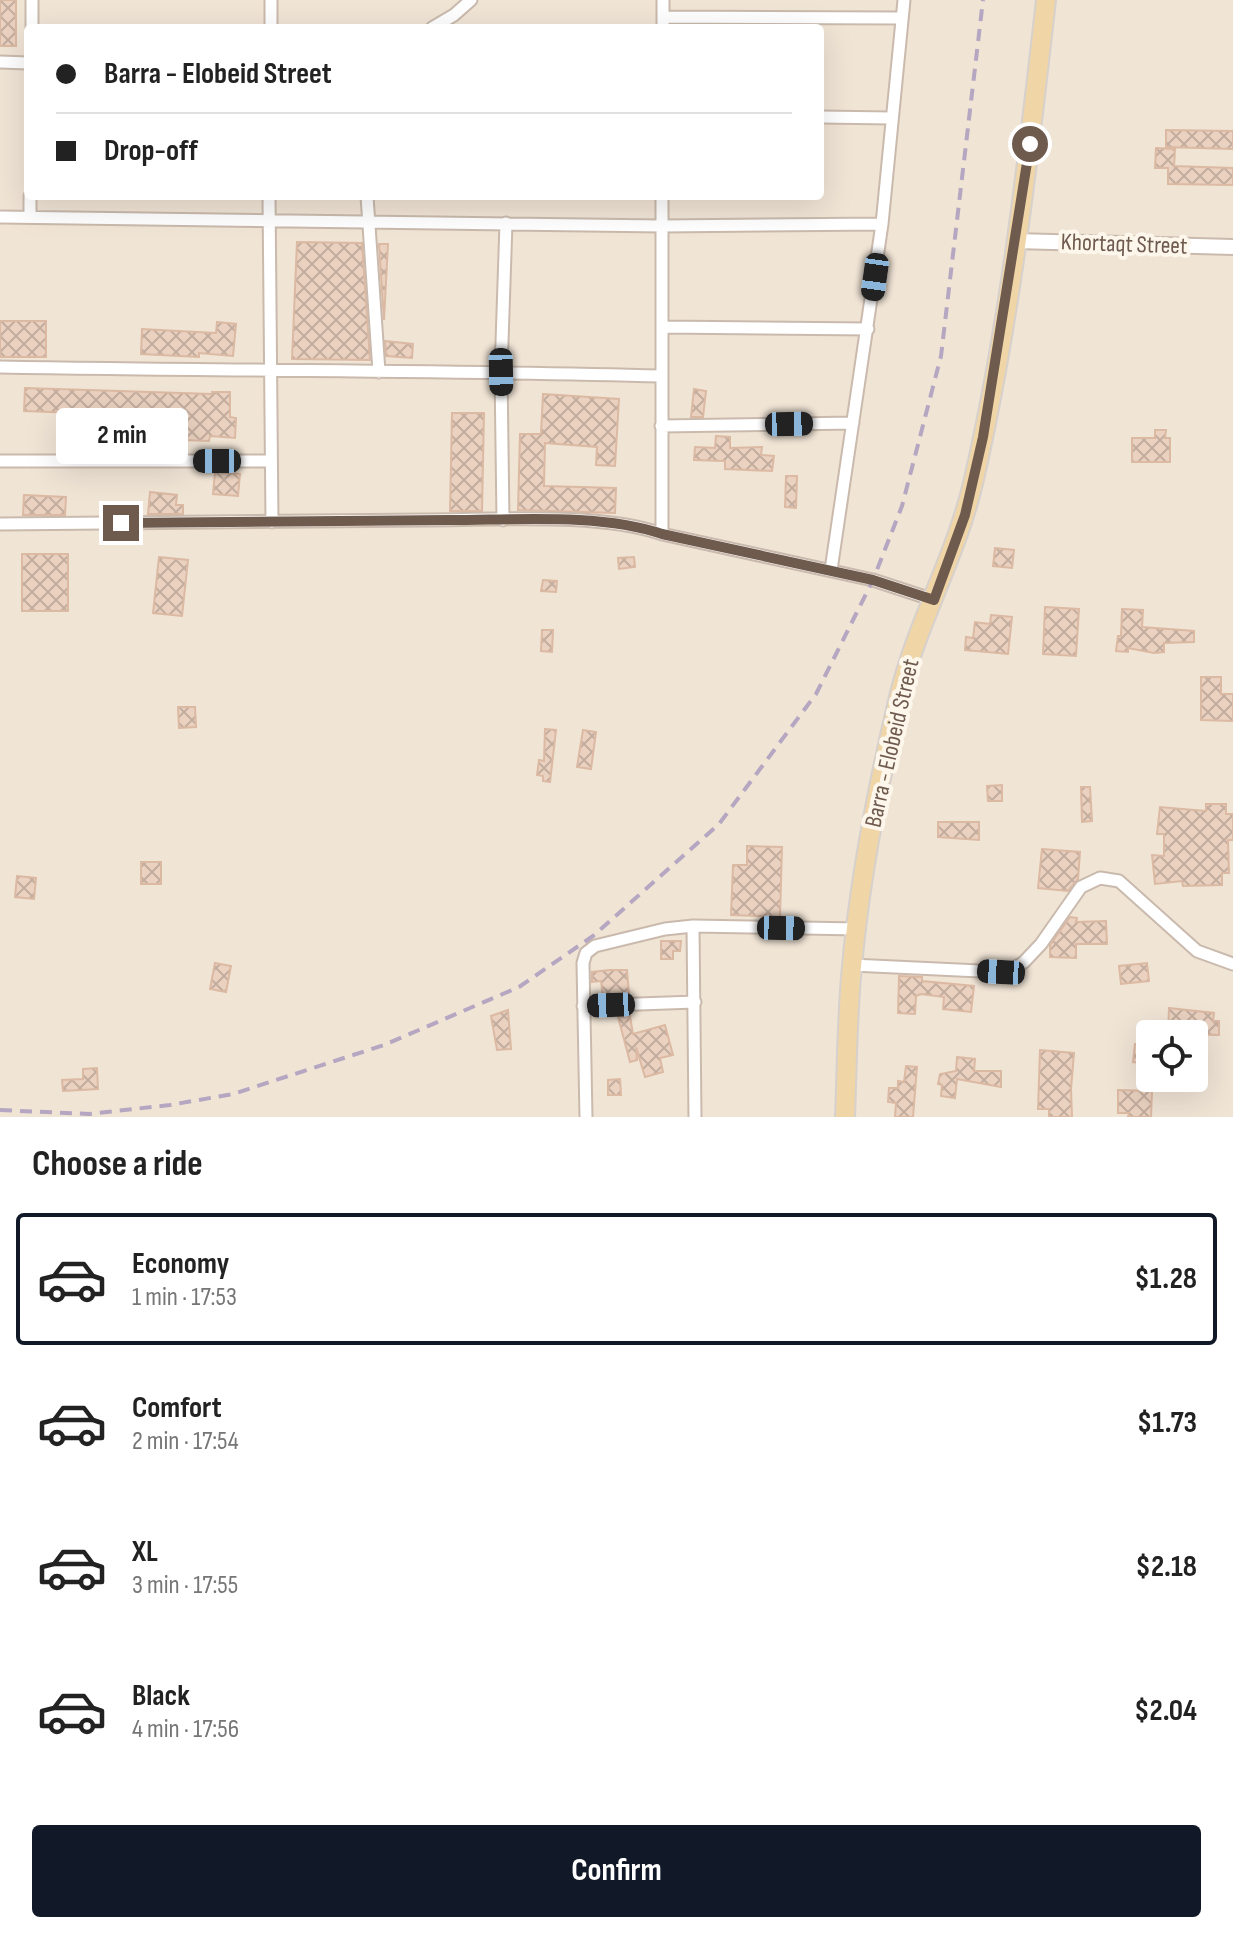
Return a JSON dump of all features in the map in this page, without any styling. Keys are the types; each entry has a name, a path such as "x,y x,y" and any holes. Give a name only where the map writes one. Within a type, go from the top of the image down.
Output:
{"main road":[{"name":"Barra - Elobeid Street","path":"845,1117 852,965 864,870 900,695 974,482 988,414 1030,144 1046,0"}],"street":[{"path":"32,0 32,24"},
{"path":"271,0 271,24"},
{"path":"439,24 471,0"},
{"path":"663,0 663,23 901,18"},
{"path":"831,570 882,224 904,0"},
{"path":"0,62 24,63"},
{"path":"824,117 891,118"},
{"path":"30,200 30,217"},
{"path":"269,200 272,522"},
{"path":"367,200 379,372"},
{"path":"662,200 662,534"},
{"path":"0,217 662,226 882,224"},
{"path":"503,520 501,372 506,223"},
{"name":"Khortaqt Street","path":"1015,241 1233,247"},
{"path":"662,327 868,329"},
{"path":"0,367 662,376"},
{"path":"661,426 853,423"},
{"path":"0,461 271,461"},
{"path":"0,524 597,522 639,526 662,534 831,570 934,600"},
{"path":"852,965 1012,970 1041,944 1081,887 1100,878 1119,881 1197,951 1233,964"},
{"path":"693,926 695,1117"},
{"path":"586,1117 583,963 586,953 595,946 665,929 693,926 857,929"},
{"path":"583,1006 695,1002"}],"shaded area":[{"path":"0,0 1233,0 1233,1117 0,1117"}],"building":[{"path":"0,0 16,0 16,46 0,46"},
{"path":"1166,130 1233,131 1233,149 1166,147"},
{"path":"1156,148 1175,149 1174,166 1233,168 1233,185 1168,184 1168,168 1155,168"},
{"path":"297,242 362,243 370,360 292,359"},
{"path":"379,244 388,244 384,320"},
{"path":"0,321 46,321 46,357 0,357"},
{"path":"217,322 236,324 233,356 141,354 142,329 216,333"},
{"path":"385,341 413,344 412,358 386,356"},
{"path":"25,388 230,392 230,417 236,418 235,438 210,436 209,441 106,437 106,414 24,411"},
{"path":"694,389 706,391 703,417 691,417"},
{"path":"543,394 619,399 615,466 596,465 597,447 545,443 544,486 616,488 615,513 518,510 520,434 541,434"},
{"path":"452,413 484,413 482,511 450,511"},
{"path":"1155,430 1166,430 1165,438 1170,438 1170,462 1132,462 1132,438 1155,438"},
{"path":"716,436 730,437 730,448 762,447 761,455 774,456 772,471 725,469 725,461 694,460 695,447 715,448"},
{"path":"215,472 240,474 238,496 213,494"},
{"path":"786,476 797,476 796,508 785,507"},
{"path":"150,492 177,495 176,505 183,505 183,514 148,514"},
{"path":"24,495 66,497 65,515 23,515"},
{"path":"995,548 1014,550 1012,568 993,566"},
{"path":"22,554 68,554 68,611 22,611"},
{"path":"159,557 188,560 182,616 153,613"},
{"path":"634,557 635,567 619,569 618,558"},
{"path":"543,580 557,581 556,592 541,591"},
{"path":"1045,607 1079,609 1076,656 1043,654"},
{"path":"1122,609 1143,610 1142,627 1194,631 1194,642 1164,643 1164,652 1128,648 1128,652 1116,651 1118,636 1121,636"},
{"path":"991,615 1012,617 1008,654 965,650 966,637 973,638 975,622 990,624"},
{"path":"542,630 553,630 552,652 541,651"},
{"path":"1201,677 1221,677 1221,694 1233,694 1233,721 1201,720"},
{"path":"178,707 195,707 196,727 179,728"},
{"path":"545,729 556,730 550,782 543,781 543,776 537,775 539,760 544,761"},
{"path":"583,730 596,732 591,769 577,767"},
{"path":"1002,785 1002,801 988,801 987,786"},
{"path":"1081,787 1090,787 1092,821 1082,822"},
{"path":"1206,804 1226,804 1226,814 1233,814 1233,840 1228,840 1229,873 1222,873 1222,885 1183,886 1182,881 1155,884 1152,855 1164,856 1164,834 1157,834 1160,807 1206,811"},
{"path":"938,822 979,822 979,840 938,837"},
{"path":"747,846 782,847 780,917 731,915 733,865 747,865"},
{"path":"1042,849 1080,852 1078,879 1068,891 1038,888"},
{"path":"141,862 161,862 161,884 141,884"},
{"path":"17,876 36,878 34,899 15,897"},
{"path":"1070,917 1077,918 1076,922 1106,921 1107,944 1076,944 1076,958 1050,957 1050,945"},
{"path":"661,941 681,941 680,951 673,951 673,959 661,959"},
{"path":"215,963 231,966 226,992 210,989"},
{"path":"1147,963 1149,981 1121,984 1119,966"},
{"path":"627,970 629,994 603,997 601,981 592,982 592,972"},
{"path":"899,976 974,986 971,1012 943,1009 944,997 921,994 916,996 915,1014 898,1013"},
{"path":"1169,1008 1214,1013 1213,1021 1219,1021 1219,1035 1208,1035 1208,1020 1169,1020"},
{"path":"508,1010 511,1049 497,1050 491,1016"},
{"path":"630,1016 633,1034 665,1025 673,1055 660,1058 663,1072 645,1077 636,1047 637,1060 630,1062 618,1017"},
{"path":"1040,1050 1074,1053 1072,1117 1049,1117 1049,1109 1038,1109"},
{"path":"957,1057 975,1059 974,1071 1001,1071 1001,1087 957,1079 955,1098 941,1096 942,1085 938,1084 940,1074 956,1071"},
{"path":"906,1066 917,1067 913,1117 895,1117 896,1103 888,1102 889,1088 898,1088 898,1081 904,1082"},
{"path":"97,1068 98,1089 63,1091 62,1080 83,1079 83,1069"},
{"path":"620,1079 621,1095 608,1095 608,1080"},
{"path":"1118,1090 1152,1092 1151,1117 1128,1117 1129,1113 1118,1113"}],"railway":[{"path":"0,1110 89,1114 170,1105 233,1094 384,1045 519,987 593,936 719,824 816,694 873,580 902,506 941,356 983,0"}],"route":[{"path":"121,523 597,522 639,526 662,534 852,575 934,600 974,482 1030,144"}]}
